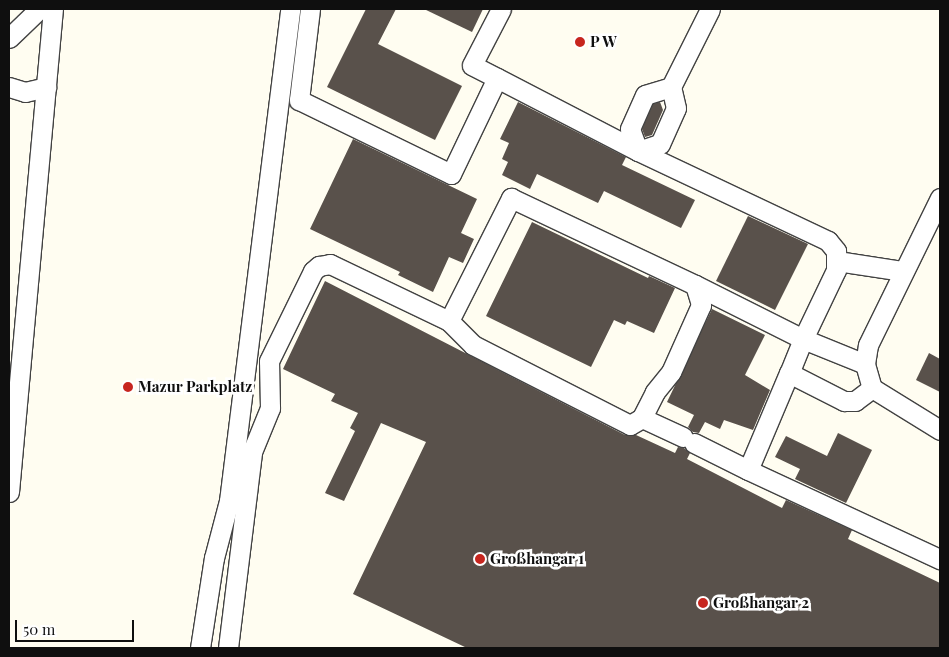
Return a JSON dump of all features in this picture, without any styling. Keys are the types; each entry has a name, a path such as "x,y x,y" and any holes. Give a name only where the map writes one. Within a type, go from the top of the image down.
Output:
{"street":[{"path":"9,38 39,9"},
{"path":"9,492 53,9"},
{"path":"200,648 214,558 229,501 290,9"},
{"path":"310,9 299,100 451,174 497,78"},
{"path":"501,9 472,65 638,151 828,241 836,251 836,270 788,373 748,470"},
{"path":"638,151 660,144 676,108 671,87 710,9"},
{"path":"9,87 25,92 46,87"},
{"path":"638,151 630,129 645,95 671,87"},
{"path":"449,321 511,198 695,285 803,339 865,364"},
{"path":"940,198 868,345 865,364 872,388 940,430"},
{"path":"837,261 903,271"},
{"path":"228,648 251,462 270,408 269,361 313,271 319,266 330,264 449,321 473,345 630,425 642,418 655,392 671,372 701,305 695,285"},
{"path":"788,373 844,401 855,401 872,388"},
{"path":"642,418 748,470 940,558"}],"building":[{"path":"366,9 396,9 378,44 462,86 435,140 327,87"},
{"path":"424,9 483,9 472,32"},
{"path":"518,102 626,157 622,165 695,200 681,228 604,191 598,203 537,174 530,189 502,175 508,162 502,159 509,143 500,139"},
{"path":"660,102 663,110 652,135 645,137 642,129 653,104"},
{"path":"353,139 477,199 461,233 474,239 463,263 449,257 433,292 398,275 400,272 310,229"},
{"path":"748,216 808,244 775,310 716,281"},
{"path":"532,222 648,278 649,276 675,288 654,333 627,321 625,325 614,320 591,367 486,316"},
{"path":"325,281 625,435 636,435 675,453 678,447 684,448 690,453 687,459 782,508 786,500 852,530 848,539 940,583 940,648 467,648 353,594 426,442 381,423 344,501 325,493 355,431 350,428 358,413 331,401 335,394 283,369"},
{"path":"712,309 765,335 745,375 770,390 753,430 724,420 720,429 705,422 699,433 693,432 688,427 694,415 667,402"},
{"path":"929,353 940,359 940,392 916,380"},
{"path":"838,433 872,450 846,503 795,479 800,469 775,457 786,436 827,456"}],"place":[{"name":"P W","path":"580,42"},
{"name":"Mazur Parkplatz","path":"128,387"},
{"name":"Großhangar 1","path":"480,559"},
{"name":"Großhangar 2","path":"703,603"}]}
